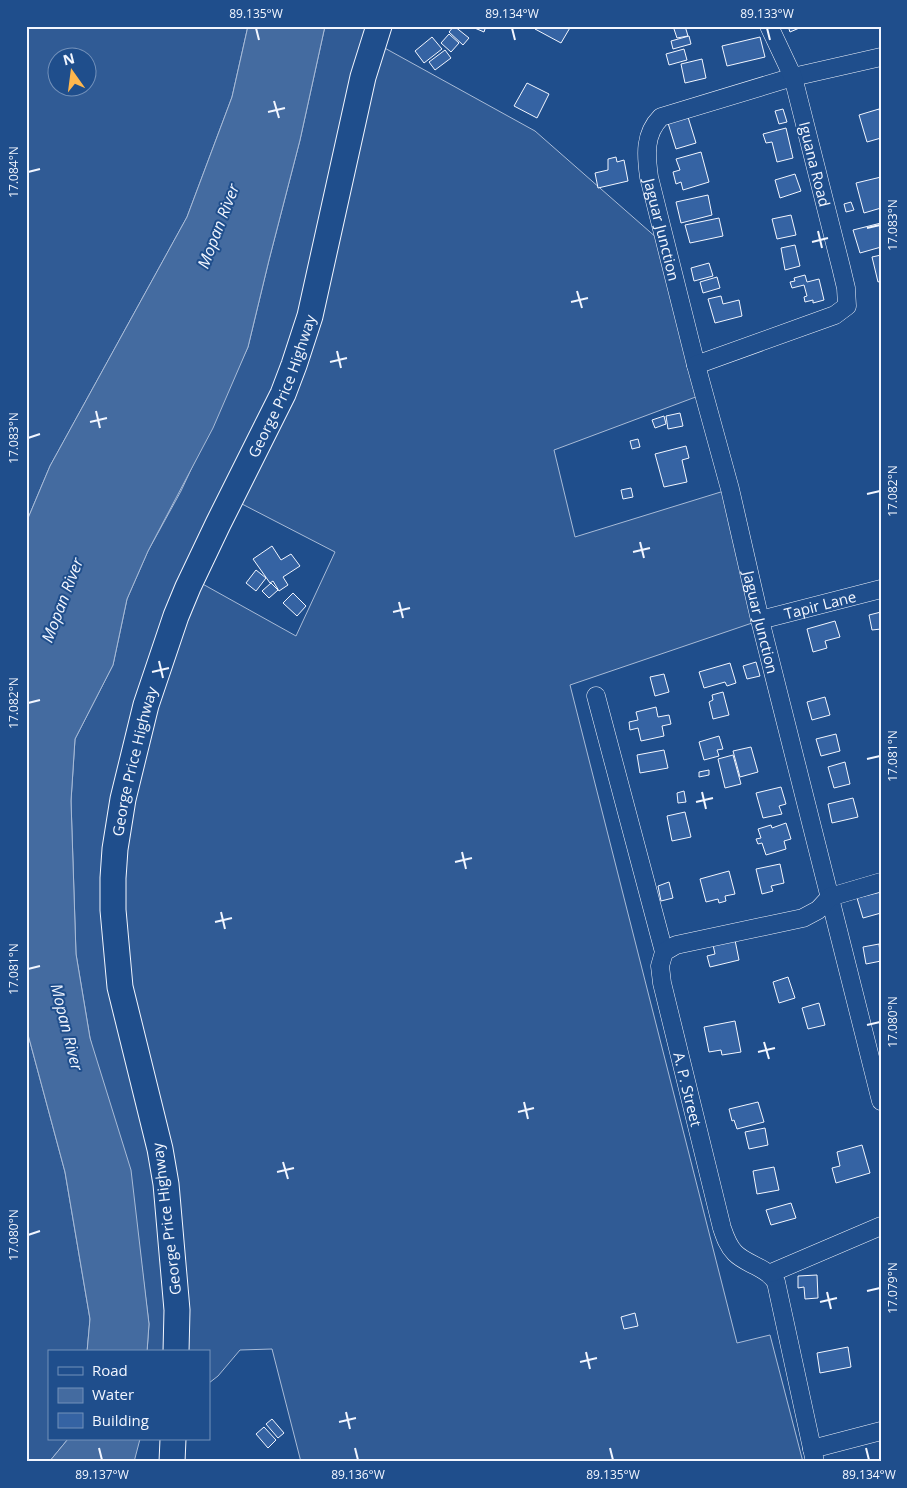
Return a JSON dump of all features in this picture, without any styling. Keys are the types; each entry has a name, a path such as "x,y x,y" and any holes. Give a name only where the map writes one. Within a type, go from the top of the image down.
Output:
{"highway":[{"name":"George Price Highway","path":"176,1350 177,1310 174,1271 160,1148 120,987 112,878 116,841 123,799 146,705 176,616 195,571 283,394 297,357 310,316 363,77 378,26"},
{"path":"172,1462 173,1440"}],"street":[{"name":"Iguana Road","path":"696,365 835,315 847,306 846,288 793,77 769,26"},
{"path":"793,77 881,57"},
{"name":"Jaguar Junction","path":"793,77 661,117 653,125 647,142 646,159 696,365 730,488 760,620 881,1101"},
{"name":"Tapir Lane","path":"760,620 881,589"},
{"name":"A. P. Street","path":"596,696 664,952 660,966 662,983 722,1228 735,1253 771,1274"},
{"path":"664,952 676,945 803,918 818,910 830,897 881,882"},
{"path":"881,1226 771,1274 780,1293 813,1455 881,1431"}],"shaded area":[{"path":"26,26 248,26 232,97 187,217 50,466 26,523"},
{"path":"325,26 387,26 381,46 535,131 658,239 701,395 554,450 575,537 724,491 758,621 570,685 737,1343 770,1335 803,1462 301,1462 272,1349 240,1350 218,1376 210,1382 210,1350 147,1350 149,1324 140,1253 90,1038 76,954 71,801 75,739 113,665 127,599 148,551 181,491 248,347 300,140","holes":["242,504 335,552 296,636 199,582"]},
{"path":"26,1027 65,1172 90,1319 87,1350 48,1350 48,1440 67,1440 49,1462 26,1462"}],"water":[{"name":"Mopan River","path":"248,26 325,26 300,140 248,347 213,428 148,551 127,599 113,665 75,739 71,801 76,954 90,1038 131,1170 149,1324 147,1350 87,1350 90,1319 65,1172 26,1027 26,523 50,466 187,217 232,97"},
{"path":"67,1440 140,1440 134,1462 49,1462"}],"building":[{"path":"454,26 469,38 463,45 449,32"},
{"path":"470,26 486,26 484,32"},
{"path":"536,26 571,26 561,43 535,29"},
{"path":"673,26 685,26 688,36 677,38"},
{"path":"788,26 804,26 790,32"},
{"path":"449,34 459,43 451,52 441,43"},
{"path":"689,36 691,44 673,49 671,41"},
{"path":"432,37 442,49 424,63 415,51"},
{"path":"760,37 765,57 727,66 722,46"},
{"path":"684,49 687,60 669,65 666,54"},
{"path":"445,50 451,58 435,70 429,62"},
{"path":"702,59 706,78 685,83 681,64"},
{"path":"527,83 549,94 537,118 514,106"},
{"path":"783,109 787,122 779,124 775,111"},
{"path":"879,109 881,138 867,142 859,115"},
{"path":"688,117 696,143 676,149 668,123"},
{"path":"786,128 793,158 777,162 772,142 766,143 763,134"},
{"path":"701,152 709,182 683,190 681,182 676,184 673,172 680,170 676,159"},
{"path":"616,157 617,162 624,160 628,181 598,188 595,173 608,170 608,159"},
{"path":"795,174 801,191 780,198 775,180"},
{"path":"881,177 881,208 864,213 856,183"},
{"path":"708,195 712,215 681,223 676,202"},
{"path":"851,202 854,210 846,212 844,204"},
{"path":"791,215 796,235 777,239 772,219"},
{"path":"719,218 723,236 690,243 685,225"},
{"path":"881,223 881,247 860,253 853,230"},
{"path":"795,245 800,266 785,270 781,248"},
{"path":"881,255 881,281 878,282 872,257"},
{"path":"709,263 713,276 694,281 691,268"},
{"path":"805,275 807,282 819,279 824,300 813,303 813,300 805,302 804,297 807,296 804,285 792,288 790,282 795,281 794,278"},
{"path":"717,277 720,288 703,293 700,282"},
{"path":"721,296 723,304 739,300 742,316 715,323 708,299"},
{"path":"680,413 683,426 668,429 666,416"},
{"path":"664,416 666,424 655,428 652,420"},
{"path":"638,439 640,447 632,449 630,441"},
{"path":"686,446 689,458 682,460 687,482 664,487 655,454"},
{"path":"631,488 633,497 623,499 621,490"},
{"path":"272,546 281,560 291,554 300,566 283,577 288,585 279,591 273,581 270,583 253,559"},
{"path":"256,570 266,578 256,591 246,583"},
{"path":"271,583 278,590 269,598 262,591"},
{"path":"293,593 306,606 297,616 283,603"},
{"path":"881,612 881,629 872,630 869,615"},
{"path":"835,621 840,637 825,641 827,648 813,652 807,629"},
{"path":"756,662 760,676 747,679 743,666"},
{"path":"730,663 736,683 727,686 725,682 704,688 699,672"},
{"path":"664,674 669,692 655,696 650,677"},
{"path":"723,692 729,715 713,719 709,702 713,700 712,695"},
{"path":"825,697 830,715 812,720 807,702"},
{"path":"656,707 658,717 669,715 671,724 662,726 664,736 641,741 638,728 630,730 629,722 638,720 636,712"},
{"path":"836,734 840,751 821,756 816,739"},
{"path":"719,736 723,749 717,750 719,756 704,760 699,742"},
{"path":"751,747 758,772 740,777 733,751"},
{"path":"664,750 668,768 640,773 637,755"},
{"path":"733,755 741,784 725,788 718,759"},
{"path":"845,762 850,784 834,788 828,767"},
{"path":"709,770 709,775 699,777 699,772"},
{"path":"781,787 786,804 779,806 782,814 763,818 756,793"},
{"path":"684,791 686,802 678,803 677,793"},
{"path":"853,798 858,817 832,823 828,804"},
{"path":"685,812 691,837 672,841 667,816"},
{"path":"786,823 791,839 784,841 786,849 766,855 762,843 758,844 756,839 761,838 758,829 771,825 772,828"},
{"path":"780,864 784,883 771,886 773,891 762,894 756,869"},
{"path":"729,871 735,894 725,896 726,901 719,903 718,899 706,902 700,879"},
{"path":"669,882 673,898 661,901 658,886"},
{"path":"881,892 881,913 863,918 857,898"},
{"path":"735,940 739,960 710,967 707,956 715,954 713,945"},
{"path":"879,944 881,961 866,964 863,947"},
{"path":"788,977 795,998 779,1003 773,982"},
{"path":"819,1003 825,1025 808,1029 802,1008"},
{"path":"735,1021 741,1052 722,1055 721,1050 709,1052 704,1027"},
{"path":"758,1102 764,1122 737,1129 734,1120 732,1121 729,1109"},
{"path":"765,1128 768,1145 749,1149 745,1132"},
{"path":"862,1145 870,1173 836,1183 832,1168 840,1166 837,1152"},
{"path":"774,1167 779,1190 757,1194 753,1171"},
{"path":"791,1203 796,1218 771,1225 766,1210"},
{"path":"817,1275 818,1298 805,1299 804,1287 798,1288 798,1276"},
{"path":"635,1313 638,1326 624,1329 621,1317"},
{"path":"848,1347 851,1367 820,1373 817,1353"},
{"path":"272,1419 284,1433 278,1438 266,1424"},
{"path":"264,1427 276,1440 268,1448 256,1434"}]}
